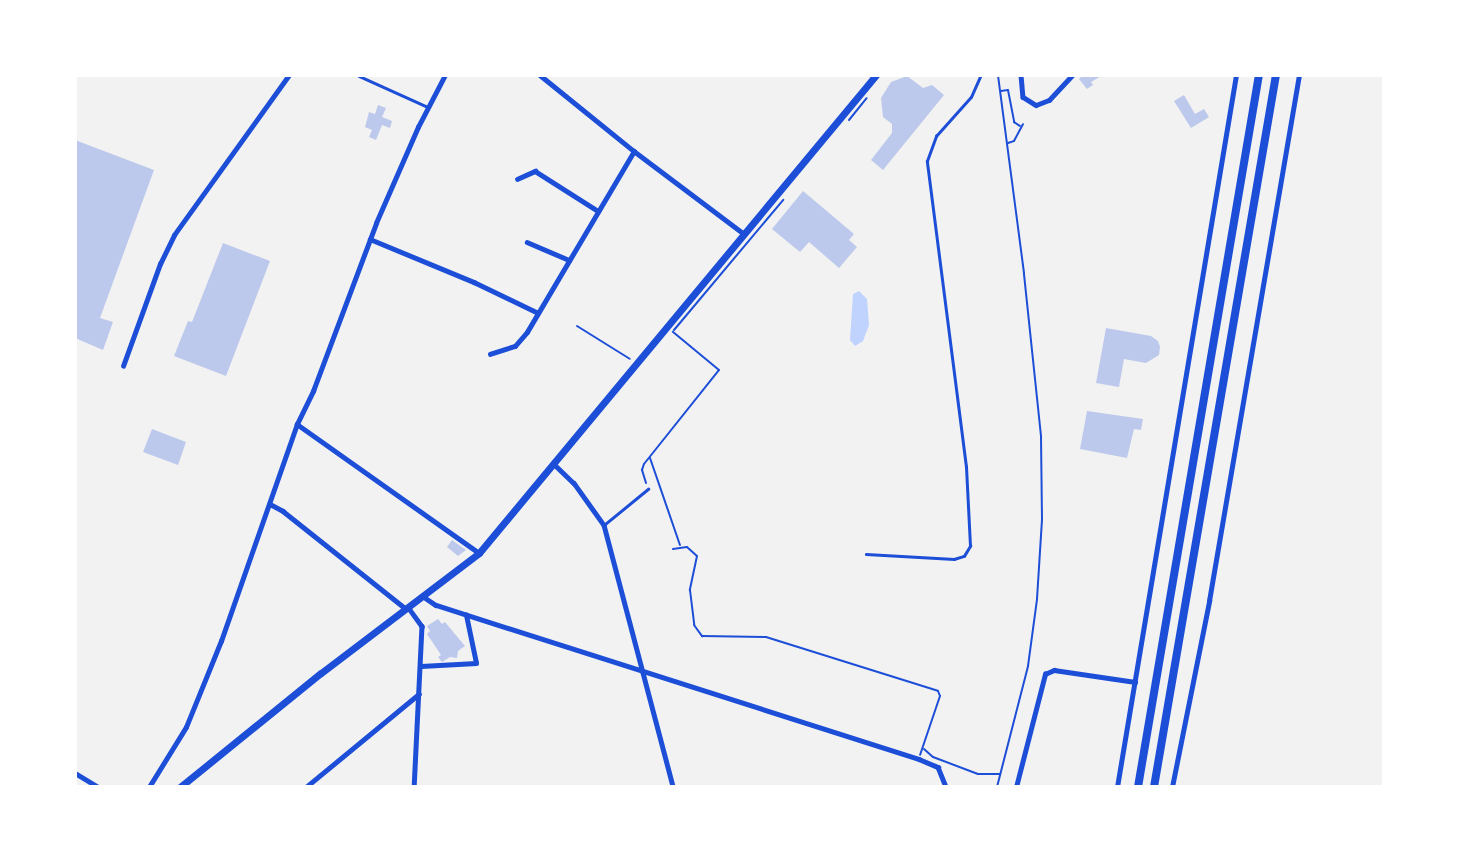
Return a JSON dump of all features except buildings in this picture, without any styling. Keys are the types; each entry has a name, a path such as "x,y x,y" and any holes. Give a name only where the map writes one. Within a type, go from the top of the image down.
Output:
{"highway":[{"path":"1138,787 1259,75"},
{"path":"1153,787 1276,75"}],"main road":[{"path":"180,787 479,553 748,237 876,75"}],"street":[{"path":"123,366 160,264 174,235 289,75"},
{"path":"149,787 186,727 221,642 297,424 313,391 370,239 428,107 445,75"},
{"path":"540,75 634,151 748,237"},
{"path":"1021,75 1023,97 1036,105 1049,100 1072,75"},
{"path":"1117,787 1236,75"},
{"path":"1172,787 1209,601 1299,75"},
{"path":"490,354 515,346 538,313 634,151"},
{"path":"517,179 534,170 598,211"},
{"path":"370,239 474,282 538,313"},
{"path":"527,242 569,260"},
{"path":"297,424 479,553"},
{"path":"554,463 574,483 604,525 673,787"},
{"path":"270,504 283,511 407,608 422,625 414,787"},
{"path":"424,597 436,605 919,759 938,767 946,787"},
{"path":"421,666 476,663 466,614"},
{"path":"1016,787 1045,674 1054,670 1135,682"},
{"path":"306,787 419,694"},
{"path":"75,773 98,787"}],"lane":[{"path":"866,554 954,559 964,556 970,546 966,467 927,161 936,136 971,97 981,75"},
{"path":"359,76 428,107"},
{"path":"604,525 648,489"}],"path":[{"path":"997,787 1032,642 1042,519 1041,436 998,75"},
{"path":"1001,91 1008,90 1014,122 1021,125 1014,141 1007,144"},
{"path":"648,489 642,470 649,456 719,372 673,332 735,258 748,237"},
{"path":"577,326 631,359"},
{"path":"649,456 680,546"},
{"path":"673,549 680,546 690,548 697,556 690,590 694,625 702,636 766,637 938,691 940,696 923,748 933,757 978,774 1001,774"}],"water":[{"path":"859,291 867,299 869,325 863,341 855,346 850,340 853,294"}]}
